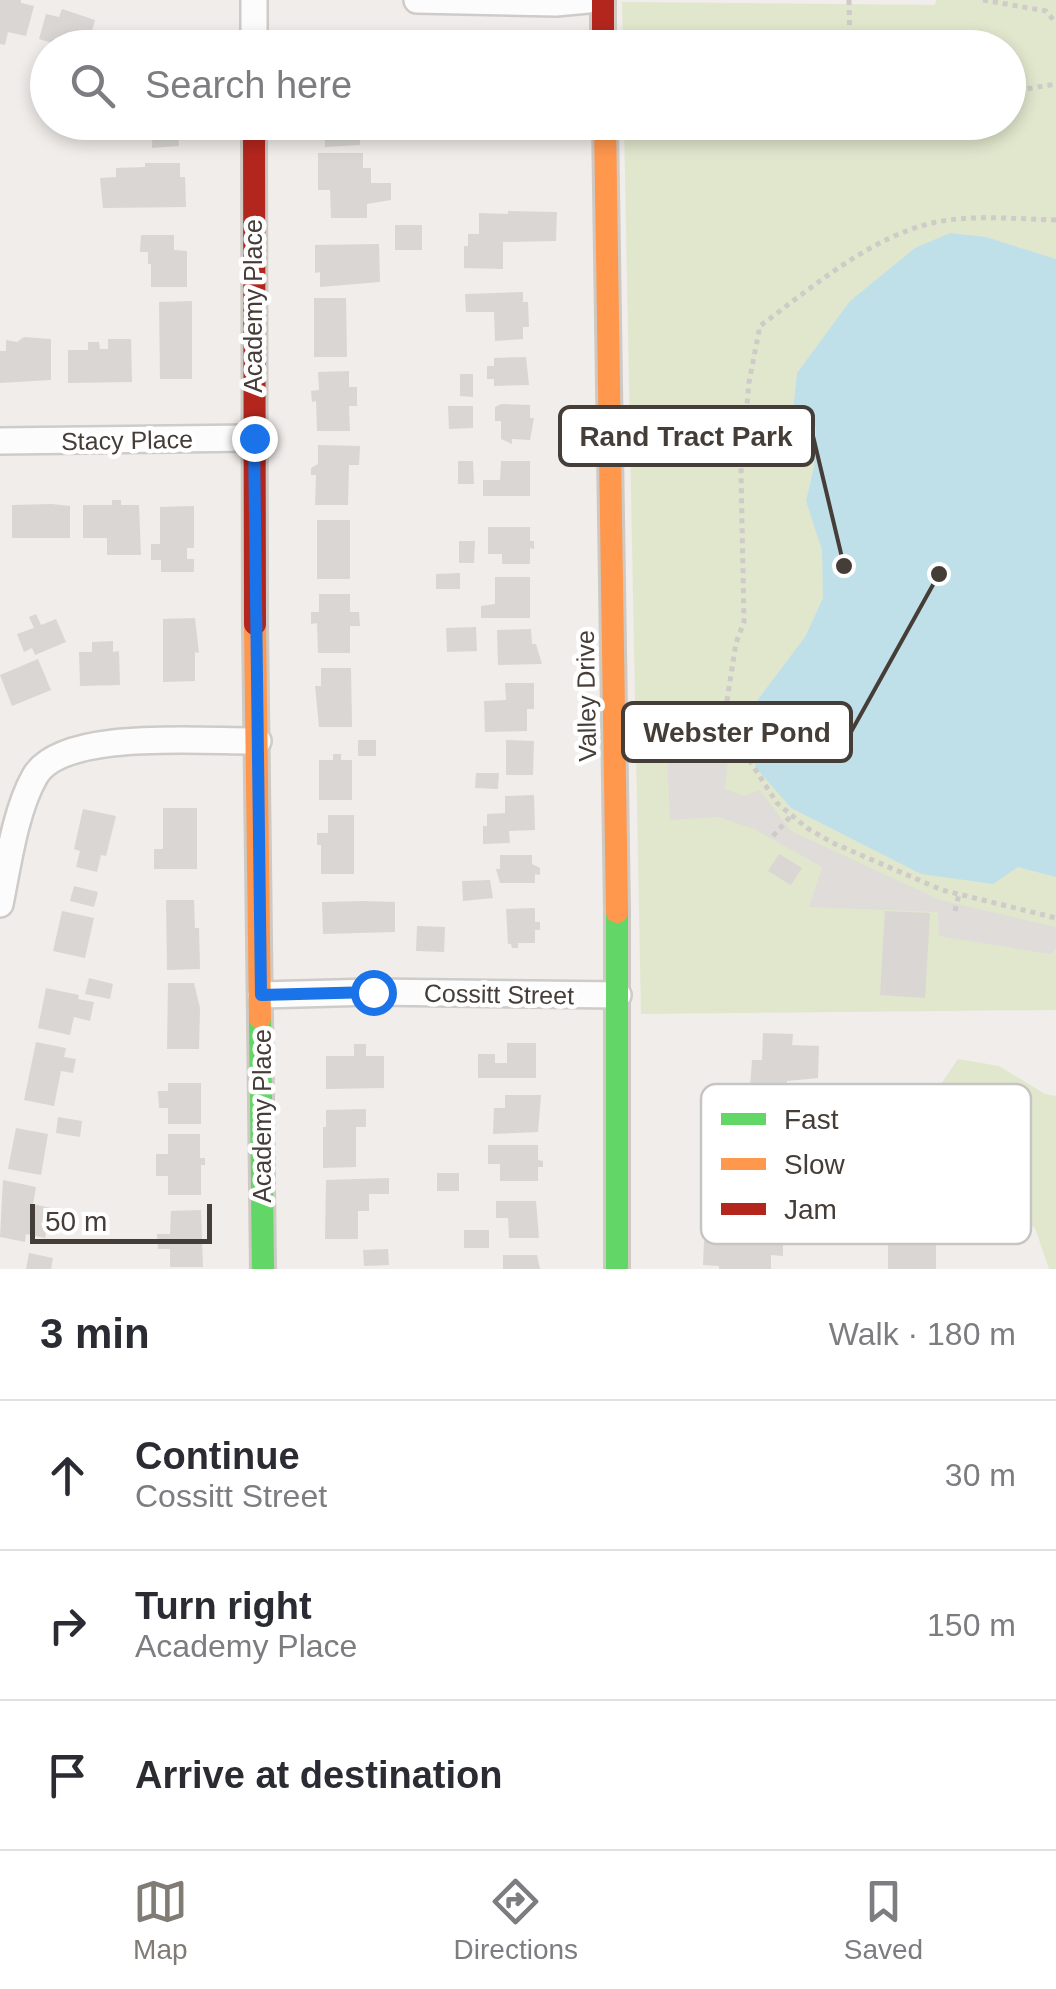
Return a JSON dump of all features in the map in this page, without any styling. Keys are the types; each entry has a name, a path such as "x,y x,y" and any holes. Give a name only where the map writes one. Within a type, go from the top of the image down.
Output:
{"main road":[{"path":"603,0 603,30"},
{"name":"Academy Place","path":"254,140 263,1269"},
{"name":"Valley Drive","path":"604,140 618,996 617,1269"}],"street":[{"path":"254,0 254,30"},
{"path":"417,0 588,0"},
{"name":"Stacy Place","path":"0,441 254,438"},
{"path":"0,904 35,776 50,758 79,747 115,742 258,741"},
{"name":"Cossitt Street","path":"261,995 393,992 618,996"}],"path":[{"path":"849,0 850,30"},
{"path":"984,0 1046,11 1056,23"},
{"path":"1026,89 1056,84"},
{"path":"1056,220 996,218 932,223 873,247 760,326 749,382 742,472 744,622 736,643 725,713 776,803 833,843 942,890 1056,918"},
{"path":"773,836 791,816"},
{"path":"955,911 959,894"}],"green space":[{"path":"936,0 1056,0 1056,1010 641,1014 624,140 1026,140 1026,30 623,30 622,2 935,5"},
{"path":"958,1059 999,1066 1029,1084 941,1084"},
{"path":"1031,1085 1056,1096 1056,1269 1049,1269 1031,1224"}],"shaded area":[{"path":"667,753 728,758 725,789 744,796 760,790 791,831 940,900 1056,927 1056,948 1051,954 939,936 938,912 809,907 822,867 754,829 719,817 670,820"}],"water":[{"path":"950,233 986,237 1056,259 1056,877 1018,867 993,884 921,874 791,808 757,769 745,743 744,718 805,637 823,598 822,550 806,501 814,466 816,427 793,411 797,373 850,301 915,248"}],"building":[{"path":"0,0 21,0 34,6 26,36 8,32 5,45 0,44"},
{"path":"62,9 95,20 92,30 42,30 46,14 59,17"},
{"path":"152,140 179,140 179,146 152,148"},
{"path":"325,140 360,140 360,145 325,147"},
{"path":"318,153 363,153 363,168 371,168 371,183 391,183 391,200 367,204 367,218 331,218 330,190 318,190"},
{"path":"145,163 180,163 180,177 185,177 186,207 103,208 100,178 116,177 116,168 145,167"},
{"path":"557,212 556,241 503,242 503,269 464,268 464,246 468,246 468,234 479,234 479,213"},
{"path":"395,225 422,225 422,250 395,250"},
{"path":"141,235 174,235 174,250 187,251 187,287 151,287 151,264 148,252 140,252"},
{"path":"379,244 380,282 320,287 320,272 315,273 315,245"},
{"path":"523,292 523,302 528,302 529,327 523,327 523,339 495,341 494,312 466,312 465,294"},
{"path":"314,298 346,298 347,357 314,357"},
{"path":"192,301 192,379 160,379 159,302"},
{"path":"24,337 51,339 51,380 0,383 0,351 6,351 6,340 17,342"},
{"path":"108,339 131,339 132,382 68,383 68,350 88,350 88,342 99,342 100,349 108,349"},
{"path":"526,357 529,385 494,386 494,379 487,379 487,366 494,366 494,358"},
{"path":"349,371 349,387 357,387 357,406 349,406 350,431 317,431 316,401 312,402 311,391 319,390 318,372"},
{"path":"460,374 473,374 473,397 460,396"},
{"path":"530,405 530,418 534,418 530,440 512,439 512,444 501,439 501,421 495,421 495,407"},
{"path":"448,406 473,406 473,428 449,429"},
{"path":"318,445 360,446 359,465 349,465 348,505 315,505 316,475 311,475 311,468 318,464"},
{"path":"458,461 473,461 474,484 458,484"},
{"path":"501,461 530,461 530,496 483,496 483,480 500,480"},
{"path":"112,500 121,500 121,505 139,505 141,555 107,555 107,538 83,538 83,505 112,505"},
{"path":"12,505 70,506 70,538 12,538"},
{"path":"194,506 194,548 187,548 187,559 194,559 194,572 161,572 161,560 151,560 151,544 160,544 160,507"},
{"path":"317,520 350,520 350,579 317,579"},
{"path":"488,527 530,527 534,549 530,548 530,564 502,564 502,554 488,554"},
{"path":"459,541 475,541 474,563 459,563"},
{"path":"460,573 460,589 436,589 436,574"},
{"path":"495,577 530,577 530,618 481,618 481,606 495,604"},
{"path":"319,594 350,594 350,612 359,612 360,626 350,626 350,653 318,653 317,623 311,624 311,612 319,612"},
{"path":"36,614 41,625 56,619 66,642 35,655 32,648 24,652 17,634 34,628 29,617"},
{"path":"195,618 199,653 195,652 195,681 163,682 163,619"},
{"path":"476,627 477,651 447,652 446,628"},
{"path":"531,629 532,644 536,644 542,664 498,665 497,630"},
{"path":"113,641 113,652 119,651 120,685 80,686 79,652 92,652 92,642"},
{"path":"38,659 51,690 12,706 0,675"},
{"path":"321,668 351,668 352,727 319,727 315,686 321,686"},
{"path":"505,683 534,683 534,709 527,709 527,731 485,732 484,701 506,700"},
{"path":"358,740 376,740 376,756 358,756"},
{"path":"506,740 534,741 533,775 506,775"},
{"path":"333,754 341,754 341,760 352,760 352,800 319,800 319,760 333,760"},
{"path":"476,773 499,773 498,789 475,788"},
{"path":"534,795 535,830 509,831 510,843 483,844 487,814 505,813 505,796"},
{"path":"163,808 197,808 197,869 154,869 154,849 163,849"},
{"path":"83,809 116,816 106,856 101,855 97,872 76,867 80,851 74,849"},
{"path":"328,815 354,815 354,874 321,874 317,833 328,833"},
{"path":"779,854 802,868 791,885 768,871"},
{"path":"500,855 532,855 532,864 540,868 535,883 500,883 496,869 500,869"},
{"path":"490,880 493,898 463,901 462,881"},
{"path":"74,886 98,892 94,907 70,901"},
{"path":"166,900 194,900 200,969 167,970"},
{"path":"322,902 395,902 395,932 323,934"},
{"path":"535,908 535,922 540,922 540,930 535,930 535,943 518,943 518,948 512,948 508,944 506,909"},
{"path":"62,911 94,918 85,958 53,951"},
{"path":"885,911 930,913 925,998 880,995"},
{"path":"417,926 445,927 444,952 416,951"},
{"path":"89,978 113,984 110,999 85,994"},
{"path":"168,983 194,983 200,1008 199,1049 167,1049"},
{"path":"46,988 94,1002 90,1021 74,1017 70,1035 38,1028"},
{"path":"763,1033 793,1034 792,1045 819,1046 818,1078 787,1084 750,1084 752,1060 762,1060"},
{"path":"36,1042 66,1048 64,1057 76,1059 73,1073 61,1071 54,1106 24,1100"},
{"path":"507,1043 536,1043 536,1078 478,1078 478,1054 495,1054 495,1063 507,1063"},
{"path":"354,1044 366,1044 366,1056 384,1056 384,1088 326,1089 326,1056 354,1056"},
{"path":"168,1083 201,1083 201,1124 168,1124 168,1108 159,1108 158,1091 168,1091"},
{"path":"505,1095 541,1095 538,1132 493,1134 494,1108 505,1108"},
{"path":"366,1109 366,1127 356,1127 356,1167 323,1168 326,1110"},
{"path":"58,1117 82,1121 80,1137 56,1133"},
{"path":"16,1128 48,1134 41,1175 8,1169"},
{"path":"168,1134 200,1134 200,1158 205,1158 205,1165 201,1165 201,1195 168,1195 168,1176 156,1176 156,1154 168,1154"},
{"path":"488,1145 538,1145 538,1160 543,1161 543,1167 538,1167 538,1181 500,1181 500,1164 488,1164"},
{"path":"437,1173 459,1173 459,1191 437,1191"},
{"path":"389,1178 389,1194 369,1194 369,1211 358,1211 358,1239 325,1239 326,1180"},
{"path":"3,1180 36,1187 33,1204 61,1214 57,1235 46,1233 45,1238 26,1234 25,1242 0,1237"},
{"path":"496,1201 536,1201 539,1238 509,1238 508,1218 496,1218"},
{"path":"201,1210 203,1267 170,1267 170,1249 158,1249 157,1234 170,1234 171,1211"},
{"path":"464,1230 489,1230 489,1248 464,1248"},
{"path":"704,1244 783,1244 783,1256 771,1255 771,1269 719,1269 703,1265"},
{"path":"888,1244 936,1244 936,1269 888,1269"},
{"path":"388,1249 389,1265 364,1266 363,1250"},
{"path":"29,1253 53,1258 51,1269 26,1269"},
{"path":"503,1255 537,1255 540,1269 503,1269"}],"traffic: fast":[{"path":"617,912 617,1269"},
{"path":"260,1018 263,1269"}],"traffic: slow":[{"path":"605,140 617,912"},
{"path":"255,624 260,1018"}],"traffic: jam":[{"path":"603,0 603,30"},
{"path":"254,140 255,624"}],"place":[{"name":"Rand Tract Park","path":"844,566"},
{"name":"Webster Pond","path":"939,574"}],"route":[{"path":"254,438 261,995 373,992"}]}
